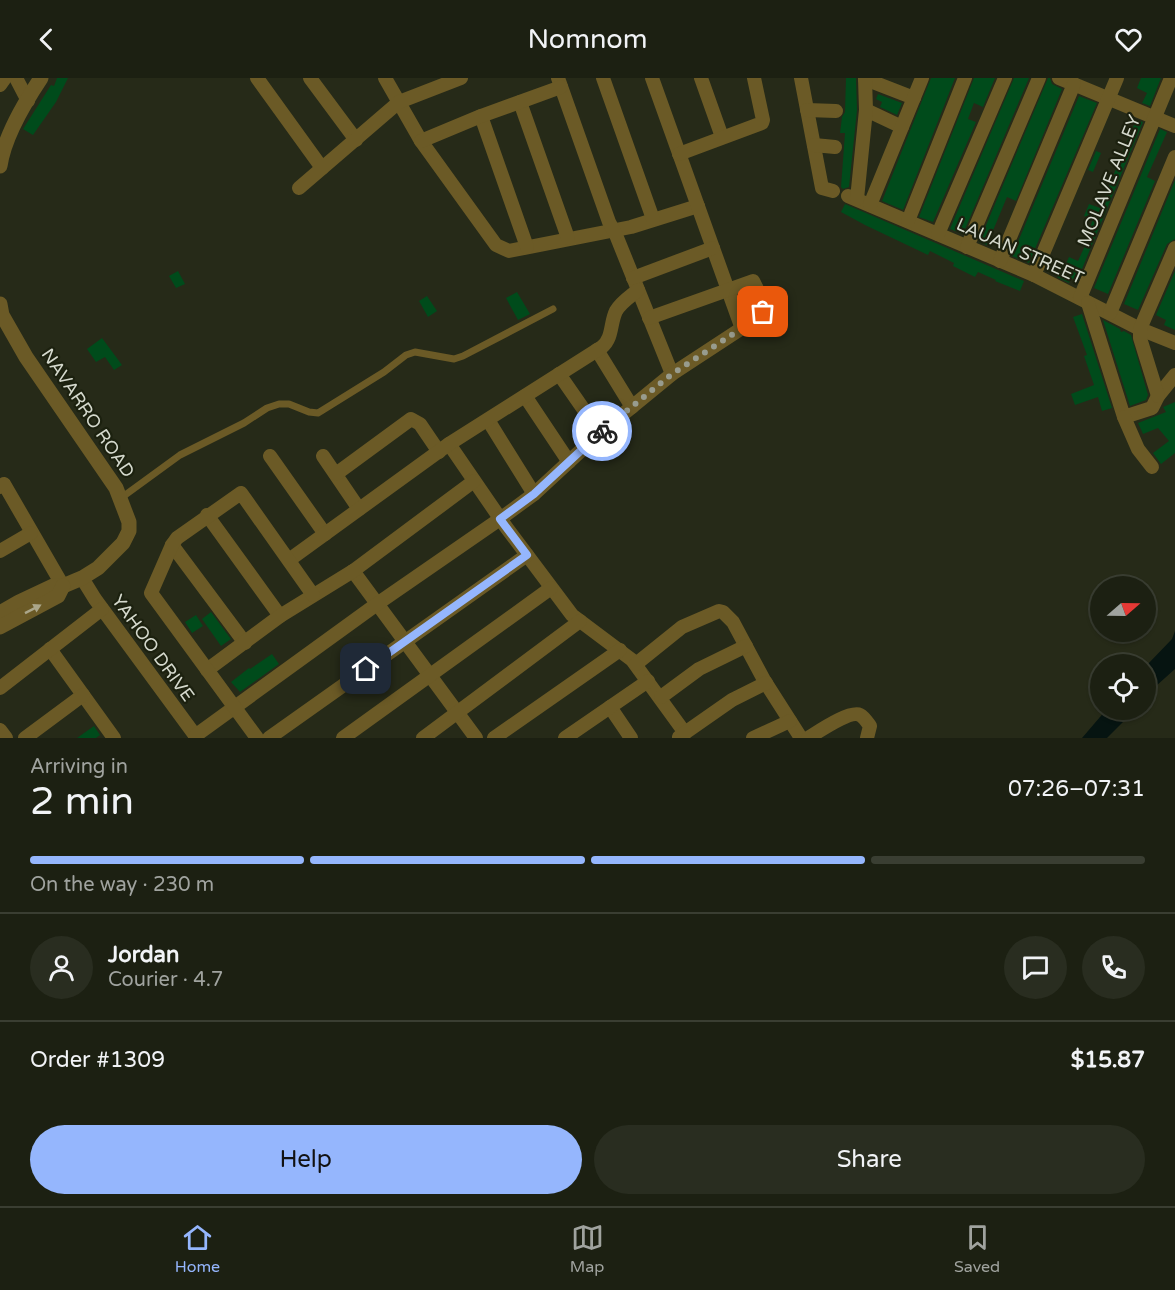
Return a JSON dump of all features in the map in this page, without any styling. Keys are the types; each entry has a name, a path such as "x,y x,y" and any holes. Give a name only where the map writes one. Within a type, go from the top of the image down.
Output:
{"street":[{"path":"0,85 5,78"},
{"path":"16,78 28,101"},
{"path":"0,166 12,130 41,78"},
{"path":"257,78 322,168"},
{"path":"310,78 356,140"},
{"path":"385,78 421,141 496,245 509,251 631,227 698,206"},
{"path":"299,188 399,102 461,78"},
{"path":"603,78 653,219"},
{"path":"652,78 742,329"},
{"path":"701,78 722,137"},
{"path":"679,154 762,123 754,78"},
{"path":"801,78 822,188 833,192"},
{"path":"859,200 866,110 865,78 914,98"},
{"path":"859,200 902,127 922,78"},
{"path":"908,221 965,78"},
{"path":"938,234 1005,78"},
{"path":"967,247 1039,78"},
{"path":"1059,78 1175,126"},
{"path":"1034,275 1117,78"},
{"name":"MOLAVE ALLEY","path":"1084,300 1171,78"},
{"path":"421,141 520,102 560,83 612,230 672,374"},
{"path":"1000,261 1074,84"},
{"path":"520,102 568,238"},
{"path":"807,110 836,111"},
{"path":"866,110 902,127"},
{"path":"481,116 527,247"},
{"path":"814,145 835,147"},
{"path":"1110,313 1175,156"},
{"name":"LAUAN STREET","path":"859,200 1034,275 1140,329 1173,338"},
{"path":"289,560 444,448 597,350 609,339 616,311 636,284 713,248"},
{"path":"1158,396 1140,338 1140,329 1175,248"},
{"path":"196,737 377,604 534,494 600,433 672,374 759,317 763,312 763,304 753,281 649,318"},
{"path":"1084,300 1124,417 1138,449 1152,467"},
{"name":"NAVARRO ROAD","path":"0,304 2,315 26,357 121,498 129,522 129,531 123,543 98,568 63,586"},
{"path":"597,350 632,407"},
{"path":"560,374 600,433"},
{"path":"1124,417 1152,408 1158,396 1175,375"},
{"path":"525,396 569,462"},
{"path":"336,474 411,419 420,424 474,482 572,615 636,664 661,697 681,735 732,699 766,683"},
{"path":"488,420 534,494"},
{"path":"270,456 325,534"},
{"path":"322,456 359,509"},
{"path":"207,670 280,616 353,571 474,482"},
{"path":"0,487 4,484 63,586"},
{"path":"257,738 151,593 172,544 177,538 241,493 313,595"},
{"path":"207,515 280,616"},
{"path":"0,550 31,533"},
{"path":"172,544 245,642"},
{"path":"269,738 527,555"},
{"path":"353,571 476,738"},
{"name":"YAHOO DRIVE","path":"82,578 102,609 196,737"},
{"path":"0,613 53,586 63,586"},
{"path":"0,627 58,596 63,586"},
{"path":"343,738 552,588"},
{"path":"0,688 102,609"},
{"path":"636,664 682,627 719,610 733,622 766,683 801,738"},
{"path":"423,738 580,621"},
{"path":"661,697 699,669 746,646"},
{"path":"50,650 114,738"},
{"path":"494,738 620,650"},
{"path":"574,736 610,707 648,681"},
{"path":"25,738 83,695"},
{"path":"610,707 631,738"},
{"path":"808,738 849,715 857,714 861,715 870,726 867,738"},
{"path":"753,738 790,721"},
{"path":"0,730 6,738"}],"lane":[{"path":"121,498 180,455 244,423 267,408 279,404 290,404 309,412 318,412 415,351 454,359 463,357 553,309"}],"shaded area":[{"path":"1175,631 1175,669 1156,686 1156,656 1172,639"},
{"path":"1097,720 1125,720 1107,738 1082,738"}],"building":[{"path":"57,78 68,78 56,102 33,135 23,129 51,85 54,86"},
{"path":"846,78 856,78 857,110 849,187 843,189 841,187 845,133 840,133 845,112"},
{"path":"931,78 955,78 903,210 882,201"},
{"path":"974,78 995,78 983,107 974,103 968,119 976,122 933,222 919,217"},
{"path":"1014,78 1029,78 963,234 950,229"},
{"path":"1048,78 1052,84 1062,89 1016,201 1007,197 987,245 979,242"},
{"path":"1141,78 1161,78 1150,106 1142,103 1147,93 1137,88"},
{"path":"878,94 902,103 897,115 880,107 882,102 876,99"},
{"path":"1079,96 1097,103 1029,263 1012,256"},
{"path":"1136,120 1143,122 1077,281 1071,278 1069,283 1057,277 1058,273 1047,268 1050,260 1065,266 1069,257 1078,261 1089,237 1087,236 1093,219 1084,216 1089,204 1100,208"},
{"path":"1160,129 1167,132 1147,177 1155,181 1108,294 1094,288"},
{"path":"1096,151 1101,153 1093,172 1088,170"},
{"path":"1175,180 1175,239 1167,244 1138,310 1124,304"},
{"path":"845,204 1024,281 1020,291 978,272 975,277 930,251 928,255 865,225 841,212"},
{"path":"178,271 185,284 176,288 169,276"},
{"path":"1175,271 1175,330 1164,325 1166,320 1156,315"},
{"path":"517,292 530,314 518,320 506,298"},
{"path":"427,296 437,311 428,317 419,301"},
{"path":"1082,314 1112,408 1102,411 1098,397 1075,405 1071,394 1094,385 1084,356 1087,355 1073,317"},
{"path":"1103,320 1120,329 1121,332 1124,331 1131,335 1148,395 1146,400 1130,406"},
{"path":"102,338 122,365 114,370 105,357 96,362 87,349"},
{"path":"1175,402 1175,453 1161,464 1153,453 1169,441 1158,428 1143,434 1138,423 1166,412 1163,407"},
{"path":"211,612 231,639 221,646 202,619"},
{"path":"196,615 203,626 192,633 185,622"},
{"path":"272,654 279,664 240,692 231,682"},
{"path":"94,726 100,735 96,738 77,738"}],"way so far":[{"path":"602,431 672,374 759,317 763,312"}],"route":[{"path":"366,669 527,555 500,519 534,494 602,431"}]}
